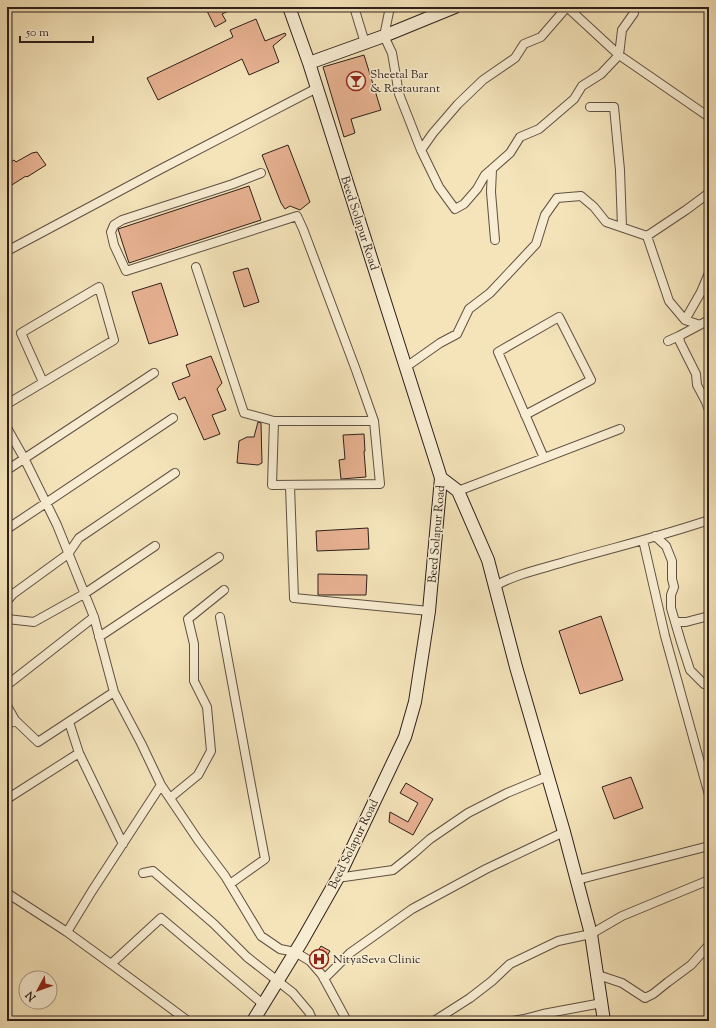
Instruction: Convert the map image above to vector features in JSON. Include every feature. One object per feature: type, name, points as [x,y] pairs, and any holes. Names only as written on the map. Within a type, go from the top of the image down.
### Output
[{"type":"main road","name":"Beed Solapur Road","points":[[254,1021],[338,878],[405,737],[415,702],[429,611],[441,478],[309,63],[289,7]]},
{"type":"main road","points":[[309,63],[384,36],[455,7]]},
{"type":"main road","points":[[441,478],[458,491],[488,560],[516,667],[577,880],[598,975],[604,1021]]},
{"type":"street","points":[[354,7],[365,43]]},
{"type":"street","points":[[390,7],[384,36],[392,53],[399,94],[421,150],[440,187],[455,209],[464,204],[477,189],[485,176],[510,153],[520,138],[539,129],[574,99],[582,86],[601,74],[619,55],[622,30],[634,13],[631,7]]},
{"type":"street","points":[[421,150],[433,133],[483,80],[514,58],[524,44],[541,37],[567,7],[619,55],[709,117]]},
{"type":"street","points":[[7,251],[166,166],[317,88]]},
{"type":"street","points":[[590,107],[614,107],[620,170],[622,227]]},
{"type":"street","points":[[492,169],[491,192],[495,240]]},
{"type":"street","points":[[261,173],[233,184],[122,220],[114,225],[111,232],[114,245],[126,271],[297,216],[374,421],[380,484],[272,485],[274,421]]},
{"type":"street","points":[[647,236],[709,193]]},
{"type":"street","points":[[406,367],[440,343],[457,334],[469,309],[490,293],[536,244],[545,215],[557,198],[581,196],[594,207],[606,222],[647,236]]},
{"type":"street","points":[[647,236],[669,301],[685,320],[700,325]]},
{"type":"street","points":[[196,267],[244,414],[274,421],[374,421]]},
{"type":"street","points":[[685,320],[702,292],[709,273]]},
{"type":"street","points":[[7,404],[114,340],[99,287],[21,333],[43,382]]},
{"type":"street","points":[[525,415],[591,380],[559,317],[498,352],[525,415],[544,458]]},
{"type":"street","points":[[668,341],[709,320]]},
{"type":"street","points":[[679,336],[680,342],[696,374],[697,385],[709,410]]},
{"type":"street","points":[[7,470],[154,373]]},
{"type":"street","points":[[7,529],[173,418]]},
{"type":"street","points":[[7,428],[24,458],[57,525],[94,617],[114,692],[142,743],[161,785],[198,840],[225,876],[262,936],[280,949],[295,952],[310,961],[324,978],[347,1021]]},
{"type":"street","points":[[458,491],[620,429]]},
{"type":"street","points":[[7,601],[13,594],[68,554],[79,538],[175,473]]},
{"type":"street","points":[[290,486],[294,598],[429,611]]},
{"type":"street","points":[[495,586],[506,580],[539,569],[709,520]]},
{"type":"street","points":[[655,536],[666,546],[672,561],[672,579],[674,587],[671,595],[671,608],[690,670],[704,684],[709,685]]},
{"type":"street","points":[[643,540],[666,636],[709,795]]},
{"type":"street","points":[[7,619],[34,622],[84,594],[155,546]]},
{"type":"street","points":[[99,637],[219,557]]},
{"type":"street","points":[[170,798],[198,774],[211,751],[207,707],[194,681],[194,644],[188,619],[224,590]]},
{"type":"street","points":[[675,622],[686,622],[709,616]]},
{"type":"street","points":[[7,685],[94,617]]},
{"type":"street","points":[[220,617],[265,859],[230,884]]},
{"type":"street","points":[[7,706],[15,720],[38,742],[114,692]]},
{"type":"street","points":[[7,725],[15,720]]},
{"type":"street","points":[[68,722],[80,753],[123,844]]},
{"type":"street","points":[[7,799],[80,753]]},
{"type":"street","points":[[338,878],[393,870],[430,839],[468,813],[508,793],[548,776]]},
{"type":"street","points":[[67,932],[161,785]]},
{"type":"street","points":[[324,978],[350,953],[412,909],[486,869],[564,832]]},
{"type":"street","points":[[577,880],[709,846]]},
{"type":"street","points":[[143,873],[153,871],[214,924],[246,958],[293,993],[309,1012],[313,1021]]},
{"type":"street","points":[[434,1021],[470,998],[492,981],[510,964],[558,941],[590,934],[622,916],[709,880]]},
{"type":"street","points":[[7,894],[67,932],[188,1021]]},
{"type":"street","points":[[112,964],[161,918],[264,1005]]},
{"type":"street","points":[[598,975],[622,983],[645,998],[653,994],[691,965],[709,945]]},
{"type":"street","points":[[514,1021],[602,1003]]},
{"type":"building","points":[[205,7],[237,7],[222,14],[226,21],[215,27]]},
{"type":"building","points":[[256,19],[265,41],[285,33],[286,35],[273,46],[279,62],[249,75],[242,59],[158,100],[147,78],[233,37],[230,30]]},
{"type":"building","points":[[364,55],[381,110],[351,119],[355,133],[344,137],[323,67]]},
{"type":"building","points":[[288,145],[310,202],[300,210],[290,206],[285,209],[281,203],[262,155]]},
{"type":"building","points":[[37,152],[46,165],[7,188],[7,164],[14,160],[16,162],[32,153]]},
{"type":"building","points":[[249,186],[261,220],[129,263],[118,229]]},
{"type":"building","points":[[248,268],[259,302],[244,307],[233,272]]},
{"type":"building","points":[[161,283],[178,335],[149,344],[132,292]]},
{"type":"building","points":[[211,356],[222,383],[217,389],[226,410],[212,415],[220,434],[204,440],[185,397],[179,400],[172,383],[190,376],[186,365]]},
{"type":"building","points":[[258,422],[261,423],[262,463],[258,465],[237,463],[239,441],[247,437],[254,437]]},
{"type":"building","points":[[364,434],[366,477],[341,479],[339,460],[345,459],[343,435]]},
{"type":"building","points":[[368,528],[369,549],[317,551],[316,531]]},
{"type":"building","points":[[318,574],[367,575],[366,595],[318,595]]},
{"type":"building","points":[[601,616],[623,680],[580,694],[559,631]]},
{"type":"building","points":[[631,777],[643,808],[614,819],[602,787]]},
{"type":"building","points":[[406,783],[433,799],[413,835],[389,822],[390,812],[408,822],[418,803],[400,793]]},
{"type":"building","points":[[321,946],[330,951],[321,966],[314,957]]},
{"type":"place","name":"Sheetal Bar & Restaurant","points":[[356,81]]},
{"type":"place","name":"NityaSeva Clinic","points":[[319,959]]}]
